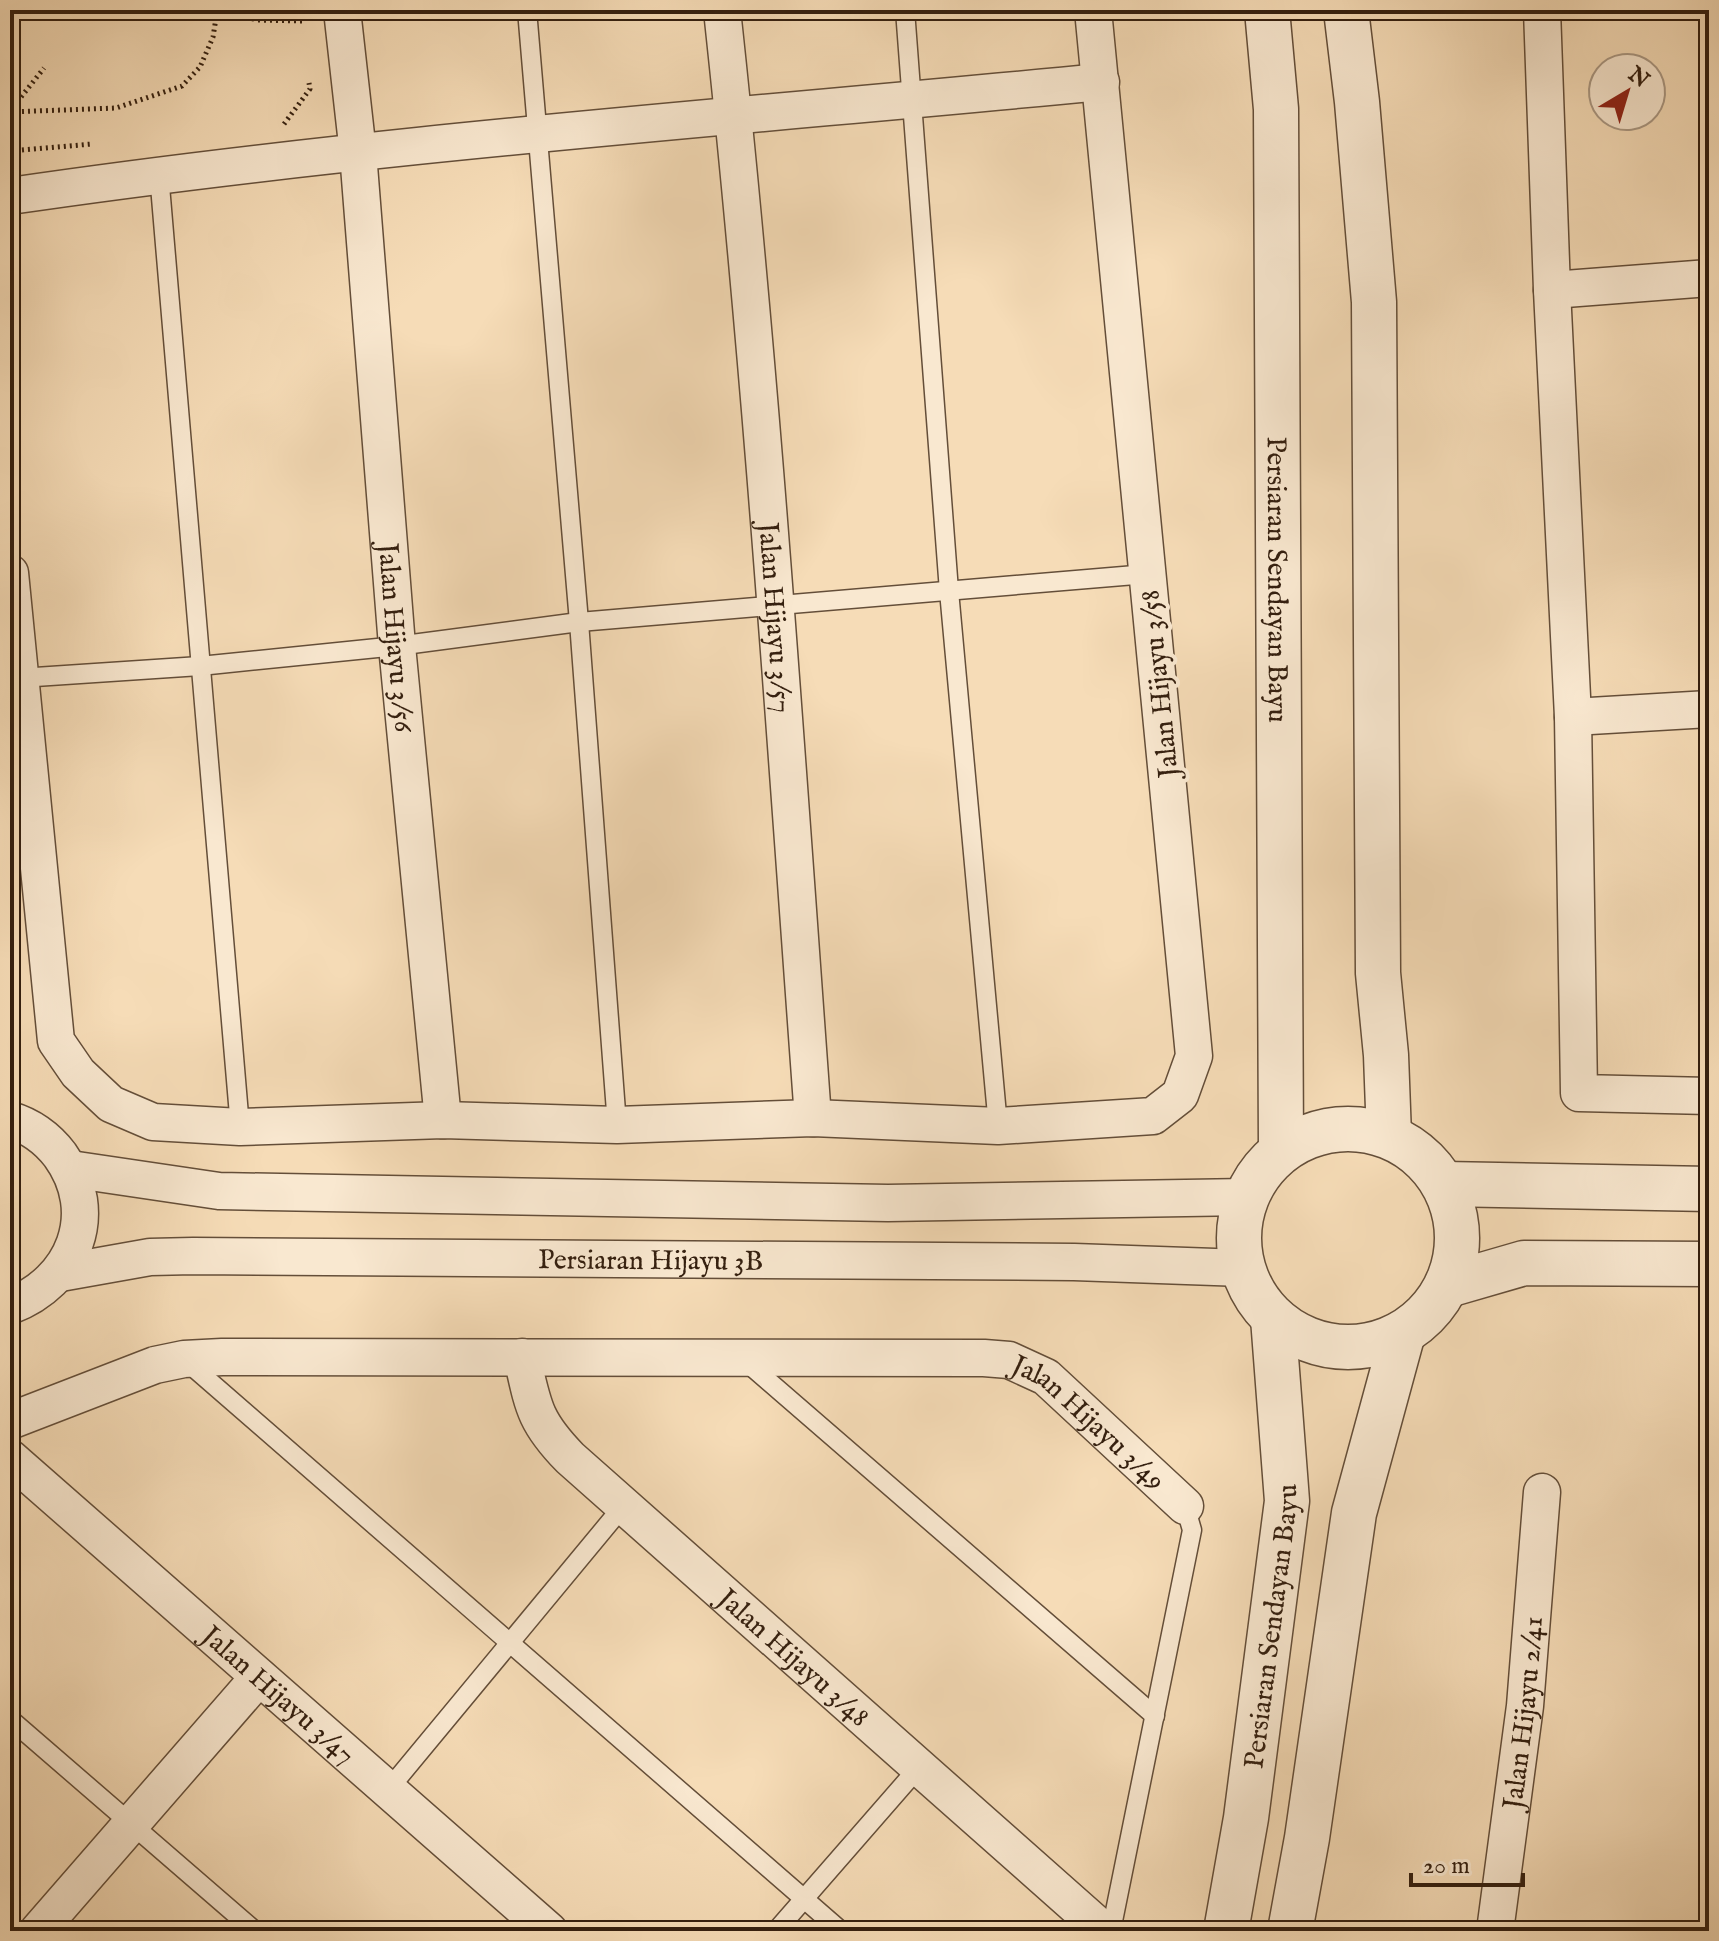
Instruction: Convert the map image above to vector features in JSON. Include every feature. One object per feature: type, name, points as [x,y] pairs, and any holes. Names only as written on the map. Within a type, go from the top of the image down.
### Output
[{"type":"street","name":"Jalan Hijayu 3/56","points":[[342,10],[358,153],[397,646],[443,1120]]},
{"type":"street","name":"Jalan Hijayu 3/57","points":[[722,10],[776,605],[813,1118]]},
{"type":"street","name":"Jalan Hijayu 3/58","points":[[10,573],[56,1041],[78,1073],[111,1104],[153,1122],[240,1127],[443,1120],[617,1125],[813,1118],[998,1126],[1153,1116],[1180,1095],[1194,1056],[1093,10]]},
{"type":"street","name":"Persiaran Sendayan Bayu","points":[[1267,10],[1276,109],[1281,1150]]},
{"type":"street","points":[[1346,10],[1374,302],[1378,973],[1386,1055],[1389,1136]]},
{"type":"street","points":[[1542,10],[1573,717],[1579,1093],[1709,1096]]},
{"type":"street","points":[[10,196],[159,174],[537,133],[1101,82]]},
{"type":"street","points":[[1552,290],[1709,278]]},
{"type":"street","points":[[1573,717],[1709,709]]},
{"type":"street","points":[[10,1306],[38,1293],[60,1273],[74,1249],[80,1223],[79,1195],[70,1169],[51,1143],[15,1114]]},
{"type":"street","points":[[1352,1128],[1389,1136],[1420,1156],[1444,1184],[1456,1219],[1457,1252],[1448,1285],[1429,1313],[1403,1333],[1370,1346],[1336,1347],[1302,1338],[1273,1318],[1249,1288],[1238,1251],[1240,1213],[1255,1178],[1281,1150],[1314,1133],[1352,1128]]},
{"type":"street","name":"Persiaran Hijayu 3B","points":[[70,1169],[219,1191],[888,1203],[1247,1197]]},
{"type":"street","points":[[1444,1184],[1709,1189]]},
{"type":"street","name":"Persiaran Hijayu 3B","points":[[60,1273],[150,1257],[193,1256],[1058,1262],[1243,1268]]},
{"type":"street","points":[[1448,1285],[1524,1263],[1709,1264]]},
{"type":"street","name":"Persiaran Sendayan Bayu","points":[[1226,1931],[1246,1818],[1287,1501],[1273,1318]]},
{"type":"street","points":[[1290,1931],[1310,1823],[1354,1513],[1403,1333]]},
{"type":"street","name":"Jalan Hijayu 3/48","points":[[522,1357],[533,1411],[551,1438],[1104,1931]]},
{"type":"street","name":"Jalan Hijayu 3/49","points":[[10,1421],[155,1365],[184,1359],[984,1358],[1009,1360],[1046,1377],[1185,1506]]},
{"type":"street","name":"Jalan Hijayu 3/47","points":[[10,1458],[549,1931]]},
{"type":"street","name":"Jalan Hijayu 2/41","points":[[1495,1931],[1525,1706],[1542,1492]]},
{"type":"street","points":[[38,1931],[259,1677]]},
{"type":"lane","points":[[527,10],[579,622],[617,1125]]},
{"type":"lane","points":[[905,10],[949,591],[998,1126]]},
{"type":"lane","points":[[159,174],[240,1127]]},
{"type":"lane","points":[[20,678],[200,666],[397,646],[579,622],[1147,574]]},
{"type":"lane","points":[[742,1358],[1155,1716]]},
{"type":"lane","points":[[184,1359],[841,1931]]},
{"type":"lane","points":[[388,1790],[624,1505]]},
{"type":"lane","points":[[1111,1931],[1192,1530],[1185,1506]]},
{"type":"lane","points":[[10,1719],[255,1931]]},
{"type":"lane","points":[[776,1931],[919,1767]]},
{"type":"path","points":[[302,10],[304,34]]},
{"type":"path","points":[[10,111],[116,108],[182,86],[200,67],[213,37],[217,11],[258,20],[303,21]]},
{"type":"path","points":[[10,111],[44,68]]},
{"type":"path","points":[[281,127],[310,89],[309,75]]},
{"type":"path","points":[[10,151],[100,143]]}]
